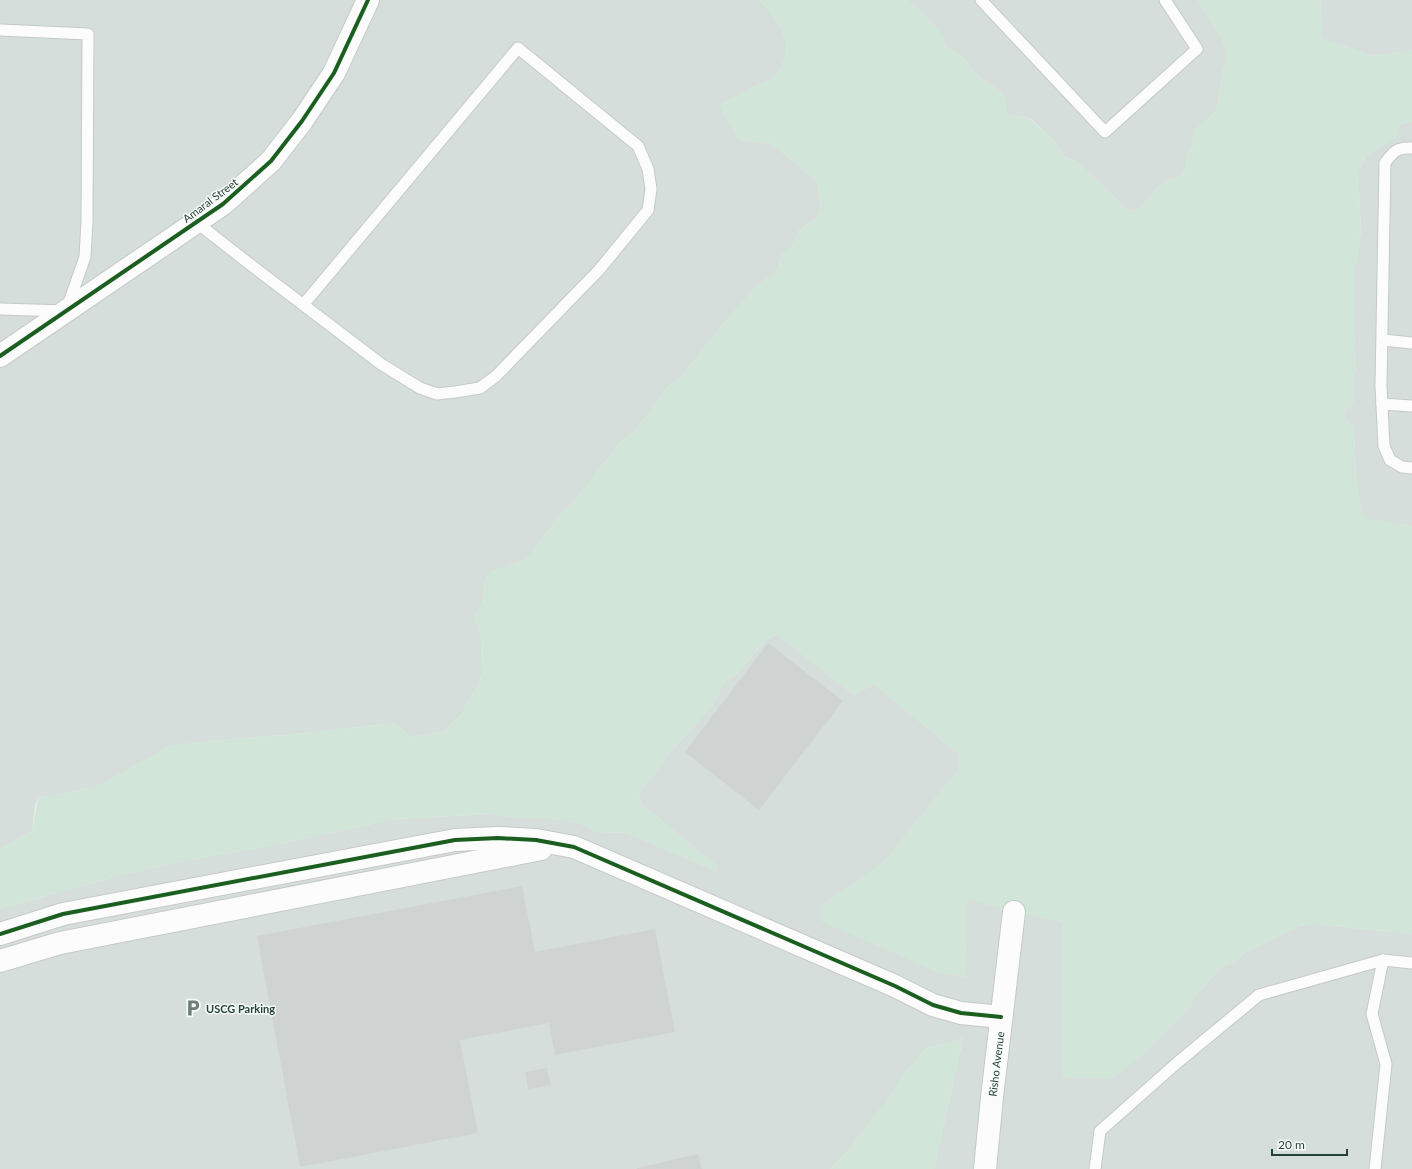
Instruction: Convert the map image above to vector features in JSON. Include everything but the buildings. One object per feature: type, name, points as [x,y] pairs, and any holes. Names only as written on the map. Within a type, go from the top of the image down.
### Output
[{"type":"street","name":"Amaral Street","points":[[0,356],[223,204],[271,161],[302,121],[334,73],[368,0]]},
{"type":"street","points":[[0,934],[63,914],[455,840],[536,840],[574,847],[895,986],[933,1005],[961,1013],[1001,1017]]},
{"type":"street","points":[[0,961],[60,943],[534,850],[558,844]]},
{"type":"street","name":"Risho Avenue","points":[[985,1169],[1014,912]]},
{"type":"lane","points":[[981,0],[1105,132],[1196,50],[1165,0]]},
{"type":"lane","points":[[0,30],[88,34],[87,221],[85,256],[66,311],[0,309]]},
{"type":"lane","points":[[196,222],[303,305],[381,364],[420,388],[437,394],[455,392],[480,388],[496,376],[599,270],[648,210],[650,189],[648,169],[638,146],[518,48],[303,305]]},
{"type":"lane","points":[[1412,148],[1394,151],[1385,163],[1382,340],[1382,404],[1384,446],[1390,460],[1402,467],[1412,468]]},
{"type":"lane","points":[[1382,340],[1412,343]]},
{"type":"lane","points":[[1382,404],[1412,406]]},
{"type":"lane","points":[[1095,1169],[1100,1131],[1178,1062],[1259,995],[1383,960],[1412,963]]},
{"type":"lane","points":[[1375,1169],[1386,1064],[1372,1014],[1383,960]]},
{"type":"shaded area","points":[[0,0],[760,0],[775,18],[786,39],[785,59],[777,75],[720,106],[739,140],[772,144],[817,181],[821,209],[816,219],[799,230],[793,245],[782,255],[776,273],[759,284],[721,326],[681,376],[669,386],[635,431],[623,439],[573,503],[556,520],[527,559],[490,572],[485,581],[482,604],[474,615],[481,638],[482,674],[479,683],[466,704],[463,713],[443,732],[411,737],[395,723],[169,746],[96,787],[38,798],[35,805],[32,831],[0,849]]},
{"type":"shaded area","points":[[908,0],[1198,0],[1223,41],[1228,57],[1222,73],[1217,111],[1195,130],[1192,147],[1188,154],[1183,175],[1165,181],[1153,192],[1141,209],[1129,211],[1077,162],[1063,156],[1055,142],[1030,118],[1008,114],[1002,93],[978,76],[960,54],[946,47],[942,35]]},
{"type":"shaded area","points":[[1322,0],[1412,0],[1412,50],[1373,56],[1322,38],[1320,3]]},
{"type":"shaded area","points":[[1412,121],[1412,526],[1364,519],[1356,482],[1354,427],[1347,420],[1344,413],[1354,401],[1353,378],[1356,368],[1354,268],[1361,229],[1358,172],[1367,155],[1396,137],[1399,125]]},
{"type":"shaded area","points":[[777,634],[854,695],[874,684],[959,754],[958,770],[884,862],[819,908],[939,973],[957,975],[965,978],[966,899],[1062,922],[1063,1077],[1189,1008],[1195,997],[1221,967],[1234,962],[1244,953],[1300,926],[1314,924],[1412,934],[1412,1169],[934,1169],[963,1038],[957,1041],[925,1049],[905,1073],[885,1105],[874,1115],[849,1150],[830,1169],[0,1169],[0,909],[129,873],[194,859],[265,847],[395,819],[493,814],[511,817],[546,818],[577,822],[597,832],[627,833],[709,868],[715,872],[718,867],[641,804],[639,794],[673,749],[712,706],[725,681],[736,675],[766,640]]},
{"type":"green space","points":[[760,0],[908,0],[928,18],[942,35],[946,47],[960,54],[978,76],[1002,93],[1008,114],[1029,118],[1055,142],[1063,156],[1077,162],[1129,211],[1141,209],[1153,192],[1165,181],[1183,175],[1188,154],[1192,147],[1195,130],[1217,111],[1222,73],[1228,57],[1223,41],[1198,0],[1322,0],[1320,3],[1323,38],[1373,56],[1412,50],[1412,121],[1399,125],[1396,137],[1367,155],[1358,172],[1361,229],[1354,268],[1356,368],[1353,378],[1354,401],[1344,413],[1347,420],[1354,427],[1356,482],[1364,518],[1412,526],[1412,934],[1314,924],[1300,926],[1244,953],[1235,962],[1221,967],[1195,997],[1189,1008],[1141,1057],[1111,1079],[1063,1078],[1062,922],[967,900],[965,978],[957,975],[939,973],[821,921],[819,908],[884,862],[958,770],[959,754],[874,684],[854,695],[777,634],[766,640],[736,675],[725,682],[712,706],[673,749],[639,794],[641,804],[718,867],[715,872],[709,868],[627,833],[597,832],[577,822],[546,818],[511,817],[493,814],[395,819],[265,847],[194,859],[129,873],[0,909],[0,849],[32,831],[38,798],[96,787],[169,746],[395,723],[411,737],[443,732],[463,713],[466,704],[479,683],[482,674],[481,638],[474,615],[482,604],[485,581],[490,572],[527,559],[556,520],[573,503],[623,439],[635,431],[669,386],[681,376],[721,326],[759,284],[776,273],[782,255],[793,245],[799,230],[816,219],[821,209],[817,181],[772,144],[739,140],[728,123],[720,106],[777,75],[785,59],[786,39],[775,18]]},
{"type":"green space","points":[[963,1037],[934,1169],[830,1169],[849,1150],[874,1115],[885,1105],[905,1073],[925,1049],[957,1041]]},
{"type":"cycle path","points":[[0,356],[223,204],[271,161],[302,121],[334,73],[368,0]]},
{"type":"cycle path","points":[[0,934],[63,914],[455,840],[498,838],[536,840],[574,847],[895,986],[933,1005],[961,1013],[1001,1017]]},
{"type":"place","name":"USCG Parking","points":[[193,1008]]}]
